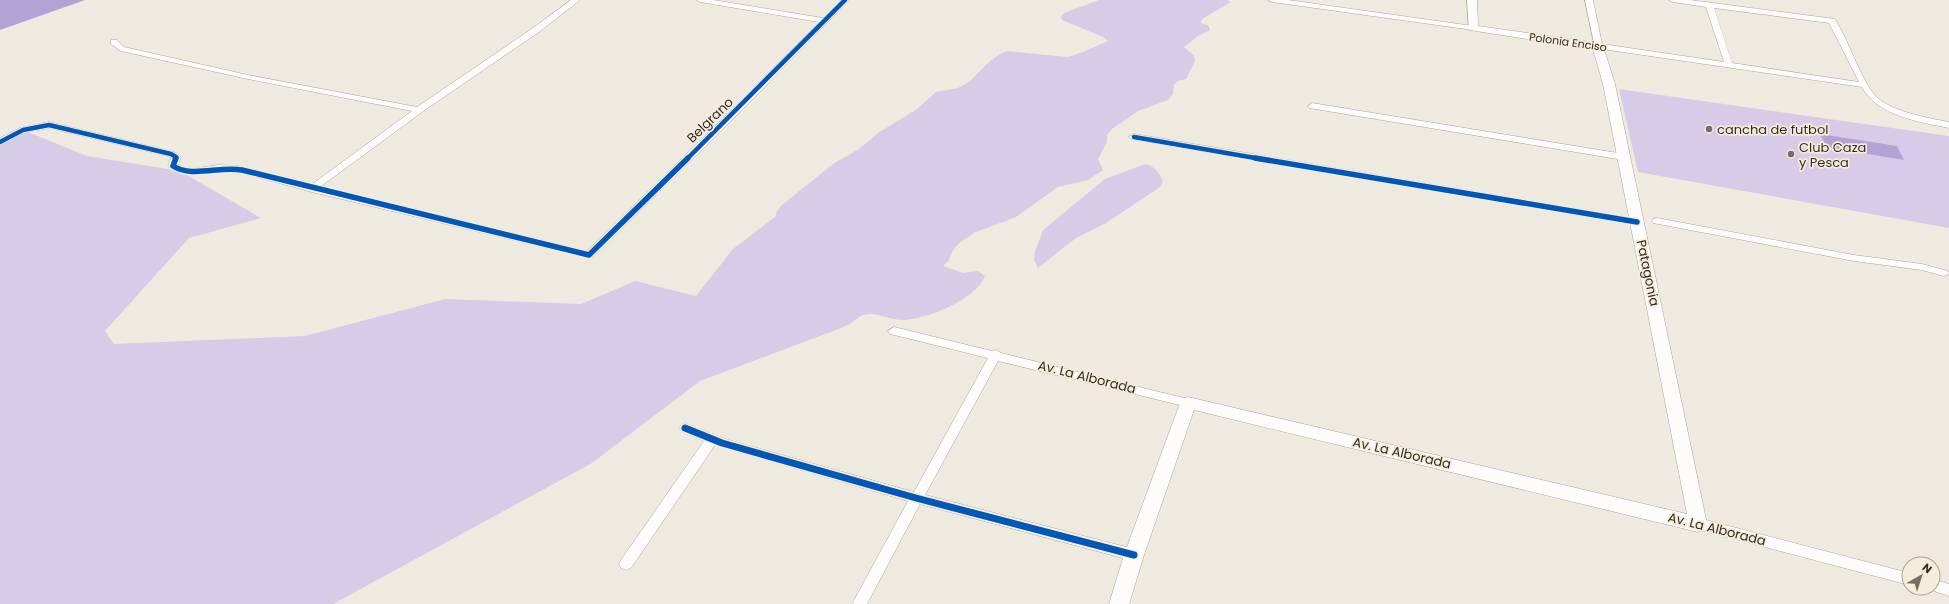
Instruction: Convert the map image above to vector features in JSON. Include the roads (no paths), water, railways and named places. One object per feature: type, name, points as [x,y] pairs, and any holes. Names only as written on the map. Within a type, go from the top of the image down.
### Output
[{"type":"main road","points":[[1472,0],[1472,28]]},
{"type":"main road","name":"Polonia Enciso","points":[[1472,28],[1598,46]]},
{"type":"main road","name":"Patagonia","points":[[1598,46],[1609,84],[1624,157],[1645,220],[1698,524]]},
{"type":"main road","points":[[1119,604],[1134,555],[1188,402]]},
{"type":"main road","name":"Av. La Alborada","points":[[1188,402],[1698,524]]},
{"type":"street","points":[[0,142],[23,130],[49,125],[171,154],[176,158],[173,166],[180,171],[192,172],[224,167],[237,169],[312,189],[419,110],[536,30],[576,0]]},
{"type":"street","points":[[700,0],[825,21]]},
{"type":"street","name":"Belgrano","points":[[312,189],[589,255],[845,0]]},
{"type":"street","name":"Polonia Enciso","points":[[1272,0],[1472,28]]},
{"type":"street","name":"Patagonia","points":[[1589,0],[1598,46]]},
{"type":"street","points":[[1673,0],[1832,20],[1870,95],[1883,104],[1920,119],[1949,125]]},
{"type":"street","points":[[1709,5],[1729,66]]},
{"type":"street","points":[[114,42],[121,49],[248,77],[419,110]]},
{"type":"street","name":"Polonia Enciso","points":[[1598,46],[1864,85]]},
{"type":"street","points":[[1312,106],[1624,157]]},
{"type":"street","points":[[1134,137],[1732,234],[1854,258],[1922,267],[1944,274]]},
{"type":"street","name":"Av. La Alborada","points":[[894,330],[1188,402]]},
{"type":"street","points":[[859,604],[996,354]]},
{"type":"street","points":[[685,428],[712,439],[916,498],[1134,555]]},
{"type":"street","points":[[626,564],[712,439]]},
{"type":"street","name":"Av. La Alborada","points":[[1698,524],[1901,577]]},
{"type":"place","name":"cancha de futbol","points":[[1709,129]]},
{"type":"place","name":"Club Caza y Pesca","points":[[1791,154]]}]
